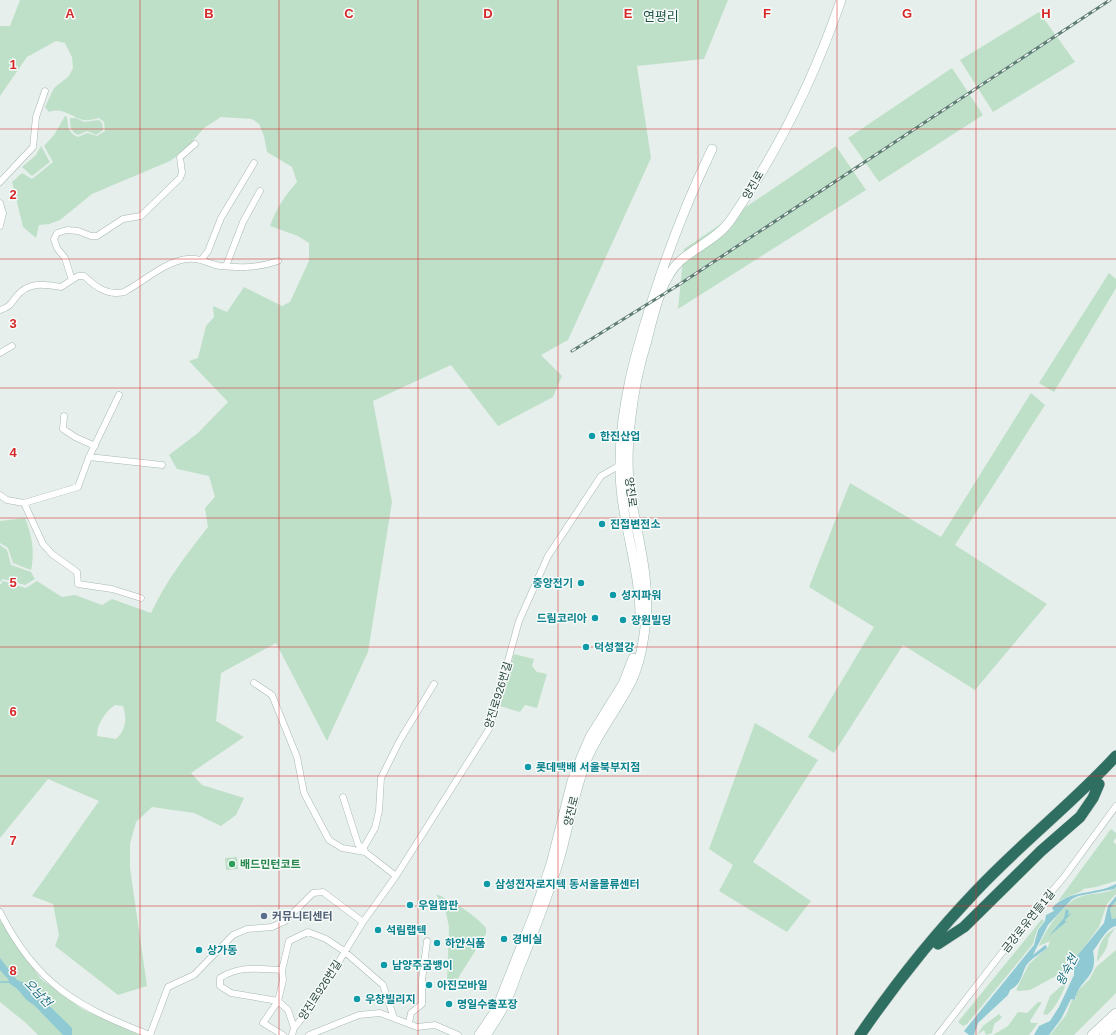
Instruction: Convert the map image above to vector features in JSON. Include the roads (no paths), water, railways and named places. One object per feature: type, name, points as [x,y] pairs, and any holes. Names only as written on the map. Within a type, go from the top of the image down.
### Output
[{"type":"highway","points":[[860,1035],[899,980],[940,930],[993,873],[1099,775],[1116,756]]},
{"type":"highway","points":[[869,1035],[913,974],[938,944],[992,885],[1099,784],[1116,766]]},
{"type":"main road","name":"양진로","points":[[662,270],[711,233],[724,220],[738,199],[788,112],[826,25],[835,0]]},
{"type":"main road","name":"양진로","points":[[486,1035],[505,1005],[542,909],[560,857],[578,787],[588,757],[632,680],[639,658],[646,623],[647,597],[639,536],[630,493],[629,462],[632,418],[644,348],[667,276],[680,262],[716,235],[730,222],[793,114],[832,27],[841,0]]},
{"type":"main road","name":"양진로","points":[[479,1035],[496,1010],[534,914],[551,864],[575,774],[590,737],[622,684],[631,664],[637,642],[640,619],[640,592],[621,482],[620,464],[622,419],[634,360],[662,270],[689,196],[712,148]]},
{"type":"main road","points":[[1092,1035],[1116,1013]]},
{"type":"main road","points":[[1104,1035],[1116,1024]]},
{"type":"main road","points":[[1108,1035],[1116,1028]]},
{"type":"street","points":[[0,182],[33,147],[36,117],[45,90]]},
{"type":"street","points":[[72,280],[64,258],[57,248],[54,239],[57,233],[67,230],[97,236],[123,219],[141,216],[180,178],[182,173],[180,157],[195,144]]},
{"type":"street","points":[[202,259],[208,251],[221,218],[254,163]]},
{"type":"street","points":[[226,266],[244,222],[260,191]]},
{"type":"street","points":[[0,203],[3,213],[0,226]]},
{"type":"street","points":[[0,310],[7,308],[24,288],[42,283],[61,286],[78,276],[84,276],[95,286],[116,294],[124,292],[172,263],[187,259],[202,259],[219,266],[252,268],[278,262]]},
{"type":"street","points":[[0,353],[12,346]]},
{"type":"street","points":[[0,496],[7,500],[24,503],[78,487],[90,457],[119,395]]},
{"type":"street","points":[[64,416],[63,429],[75,437],[95,446]]},
{"type":"street","points":[[90,457],[162,465]]},
{"type":"street","name":"양진로926번길","points":[[292,1035],[294,1028],[311,1007],[344,951],[396,876],[489,729],[519,621],[548,556],[601,476],[620,464],[629,462]]},
{"type":"street","points":[[24,503],[43,544],[52,554],[77,572],[78,584],[112,589],[142,598]]},
{"type":"street","points":[[254,683],[272,695],[297,757],[304,793],[330,840],[342,848],[365,852]]},
{"type":"street","points":[[365,852],[364,847],[375,828],[379,811],[381,778],[400,740],[434,684]]},
{"type":"street","points":[[343,798],[358,844],[365,852],[396,876]]},
{"type":"street","name":"금강로유연들1길","points":[[938,1035],[1024,924],[1064,877],[1116,806]]},
{"type":"street","points":[[0,912],[16,942],[47,980],[80,1004],[95,1012],[150,1035],[168,987],[194,975],[233,935],[247,929],[272,927],[285,921],[313,893],[324,892],[363,922]]},
{"type":"street","name":"양진로926번길","points":[[294,1028],[288,1010],[278,1001],[283,980],[282,970],[289,942],[308,932],[326,939],[344,951],[383,985],[394,1018]]},
{"type":"street","points":[[409,1023],[411,1013],[422,1004],[422,980],[427,941]]},
{"type":"street","points":[[282,970],[245,968],[229,972],[220,978],[220,986],[231,993],[278,1001],[263,1023],[283,1035]]},
{"type":"street","points":[[309,1035],[358,1015],[380,1013],[417,1027],[435,1025],[458,1035]]},
{"type":"water","points":[[1116,884],[1114,889],[1078,896],[1072,899],[1048,925],[1033,955],[1046,945],[1047,948],[1026,965],[1018,984],[1010,990],[1008,995],[978,1023],[974,1035],[969,1035],[964,1031],[1034,945],[1038,930],[1045,921],[1046,915],[1054,911],[1052,908],[1059,902],[1074,895],[1100,890]]},
{"type":"water","points":[[1116,896],[1116,901],[1110,909],[1112,919],[1116,918],[1116,926],[1112,927],[1106,933],[1093,951],[1094,960],[1091,973],[1080,987],[1075,1000],[1071,999],[1061,1019],[1049,1035],[1034,1035],[1039,1026],[1050,1021],[1059,1007],[1074,975],[1074,963],[1077,956],[1104,923],[1108,906]]},
{"type":"water","points":[[1066,909],[1069,911],[1068,915],[1072,913],[1065,920],[1066,922],[1049,936],[1064,918]]},
{"type":"water","name":"오남천","points":[[0,958],[17,980],[27,984],[72,1028],[72,1035],[63,1035],[34,1005],[10,984],[8,979],[0,970]]},
{"type":"waterway","points":[[0,982],[10,982]]},
{"type":"railway","points":[[572,351],[680,284],[1110,0]]},
{"type":"place","name":"한진산업","points":[[592,436]]},
{"type":"place","name":"진접변전소","points":[[602,524]]},
{"type":"place","name":"중앙전기","points":[[581,583]]},
{"type":"place","name":"성지파워","points":[[613,595]]},
{"type":"place","name":"드림코리아","points":[[595,618]]},
{"type":"place","name":"장원빌딩","points":[[623,620]]},
{"type":"place","name":"덕성철강","points":[[586,647]]},
{"type":"place","name":"롯데택배 서울북부지점","points":[[528,767]]},
{"type":"place","name":"배드민턴코트","points":[[232,864]]},
{"type":"place","name":"삼성전자로지텍 동서울물류센터","points":[[487,884]]},
{"type":"place","name":"우일합판","points":[[410,905]]},
{"type":"place","name":"커뮤니티센터","points":[[264,916]]},
{"type":"place","name":"석림랩텍","points":[[378,930]]},
{"type":"place","name":"경비실","points":[[504,939]]},
{"type":"place","name":"하얀식품","points":[[437,943]]},
{"type":"place","name":"상가동","points":[[199,950]]},
{"type":"place","name":"남양주굼뱅이","points":[[384,965]]},
{"type":"place","name":"아진모바일","points":[[429,985]]},
{"type":"place","name":"우창빌리지","points":[[357,999]]},
{"type":"place","name":"명일수출포장","points":[[449,1004]]},
{"type":"district","name":"연평리","points":[[661,16]]},
{"type":"water label","name":"왕숙천","points":[[1067,970]]}]
